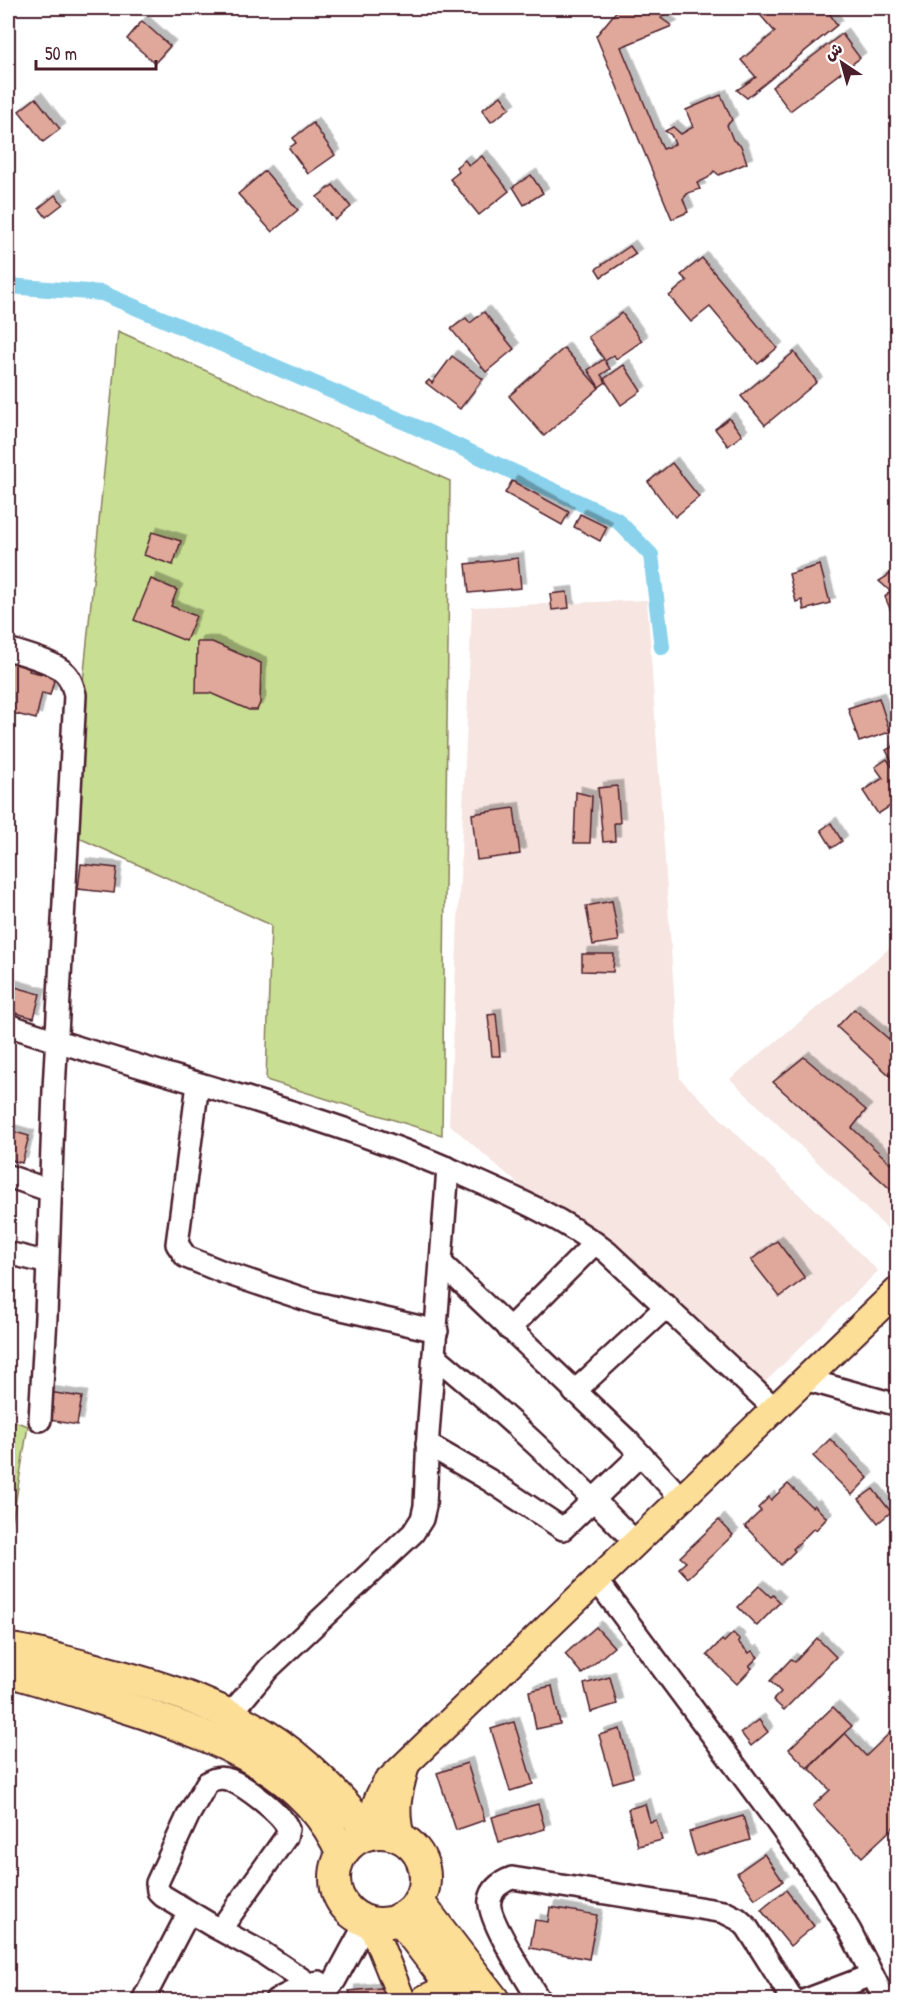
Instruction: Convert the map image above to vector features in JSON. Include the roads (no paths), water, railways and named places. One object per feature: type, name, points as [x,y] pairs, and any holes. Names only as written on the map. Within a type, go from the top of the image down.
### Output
[{"type":"highway","points":[[8,1649],[115,1674],[189,1697],[264,1734],[298,1760],[348,1807],[384,1835],[415,1850],[423,1866],[424,1884],[388,1917]]},
{"type":"highway","points":[[8,1671],[81,1692],[193,1730],[252,1757],[287,1782],[316,1810],[335,1837],[342,1854]]},
{"type":"highway","points":[[384,1835],[360,1837],[342,1854],[335,1873],[338,1894],[349,1910],[388,1917],[494,2001]]},
{"type":"highway","points":[[388,1917],[458,1995]]},
{"type":"highway","points":[[426,2001],[437,1995],[458,1995]]},
{"type":"main road","points":[[384,1835],[396,1808],[397,1796],[407,1762],[897,1290]]},
{"type":"main road","points":[[388,1917],[388,1965],[402,2001]]},
{"type":"street","points":[[8,649],[55,666],[65,672],[72,682],[75,695],[65,852],[40,1420]]},
{"type":"street","points":[[8,1025],[356,1132],[448,1168],[526,1204],[596,1243],[667,1306],[774,1408]]},
{"type":"street","points":[[198,1084],[177,1244],[186,1257],[316,1303],[437,1331]]},
{"type":"street","points":[[229,1716],[270,1668],[413,1533],[422,1519],[425,1506],[427,1444],[448,1168]]},
{"type":"street","points":[[8,1176],[51,1191]]},
{"type":"street","points":[[508,1329],[596,1243]]},
{"type":"street","points":[[8,1253],[48,1263]]},
{"type":"street","points":[[441,1263],[640,1455],[681,1498]]},
{"type":"street","points":[[574,1392],[667,1306]]},
{"type":"street","points":[[434,1355],[527,1436],[634,1542]]},
{"type":"street","points":[[804,1378],[897,1405]]},
{"type":"street","points":[[427,1444],[489,1480],[563,1529],[640,1455]]},
{"type":"street","points":[[596,1579],[817,1879],[850,1930],[885,2001]]},
{"type":"street","points":[[220,1930],[286,1837],[288,1829],[282,1818],[255,1796],[230,1780],[221,1778],[212,1779],[207,1783],[188,1816],[157,1883],[158,1891],[163,1896],[220,1930],[263,1953],[324,1991]]},
{"type":"street","points":[[539,2001],[492,1918],[489,1902],[494,1891],[501,1882],[512,1878],[724,1912],[738,1918],[747,1927],[793,2001]]},
{"type":"street","points":[[143,2001],[189,1911]]},
{"type":"street","points":[[276,2001],[324,1991],[388,1917]]},
{"type":"street","points":[[806,2001],[872,1975]]},
{"type":"waterway","points":[[8,286],[102,293],[414,426],[617,520],[651,555],[662,647]]}]
